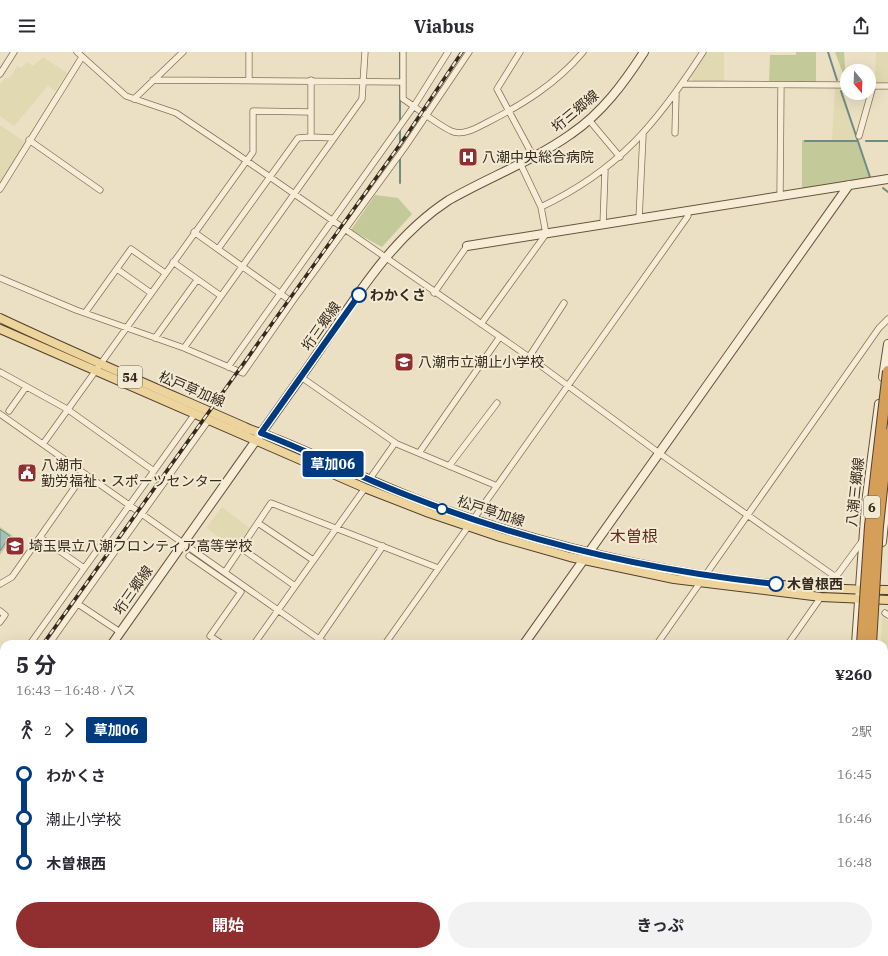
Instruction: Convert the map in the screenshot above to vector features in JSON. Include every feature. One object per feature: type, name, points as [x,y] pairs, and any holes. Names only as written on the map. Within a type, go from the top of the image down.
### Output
[{"type":"highway","name":"6","points":[[862,640],[870,526],[888,371]]},
{"type":"highway","name":"6","points":[[871,640],[878,526],[888,434]]},
{"type":"main road","name":"松戸草加線","points":[[0,318],[208,421],[367,484],[468,527],[542,550],[706,575],[798,586],[888,590]]},
{"type":"main road","name":"松戸草加線","points":[[0,329],[97,366],[261,433],[367,484],[586,556],[645,574],[700,583],[821,597],[858,600],[888,600]]},
{"type":"street","points":[[0,74],[14,52]]},
{"type":"street","points":[[77,52],[126,96],[176,113],[568,385],[659,453],[834,576],[838,574],[863,539]]},
{"type":"street","points":[[134,99],[183,52]]},
{"type":"street","points":[[249,52],[249,80]]},
{"type":"street","points":[[184,348],[362,99],[365,52]]},
{"type":"street","points":[[403,52],[403,98],[453,132],[466,132],[509,111],[538,94],[554,81],[583,52]]},
{"type":"street","points":[[228,367],[395,134],[448,52]]},
{"type":"street","points":[[0,278],[85,313],[184,348],[243,373],[292,302],[345,231],[395,160],[468,52]]},
{"type":"street","points":[[520,52],[497,88],[533,156]]},
{"type":"street","name":"垳三郷線","points":[[115,640],[386,258],[403,238],[435,209],[465,190],[520,163],[571,134],[605,105],[622,84],[644,52]]},
{"type":"street","points":[[541,207],[564,196],[605,170],[643,135],[676,94],[703,52]]},
{"type":"street","points":[[0,189],[29,140],[82,57]]},
{"type":"street","points":[[153,80],[311,80],[403,82]]},
{"type":"street","points":[[311,80],[311,138]]},
{"type":"street","points":[[683,84],[840,85]]},
{"type":"street","points":[[780,196],[781,85]]},
{"type":"street","points":[[876,86],[888,86]]},
{"type":"street","points":[[675,133],[676,94]]},
{"type":"street","points":[[860,136],[868,100]]},
{"type":"street","points":[[43,444],[97,366],[253,152],[253,111],[311,112]]},
{"type":"street","points":[[589,120],[620,157]]},
{"type":"street","points":[[639,219],[643,135]]},
{"type":"street","points":[[218,249],[298,138],[334,138]]},
{"type":"street","points":[[29,140],[100,190]]},
{"type":"street","points":[[481,324],[546,234],[541,207],[520,163]]},
{"type":"street","points":[[603,225],[605,170]]},
{"type":"street","points":[[434,293],[467,246],[888,180]]},
{"type":"street","points":[[527,640],[849,185]]},
{"type":"street","points":[[388,640],[688,216],[687,211]]},
{"type":"street","points":[[194,232],[292,302]]},
{"type":"street","points":[[85,313],[131,249],[165,273]]},
{"type":"street","points":[[173,262],[221,296]]},
{"type":"street","points":[[117,269],[151,293]]},
{"type":"street","points":[[155,338],[197,280]]},
{"type":"street","points":[[528,358],[564,303]]},
{"type":"street","points":[[660,640],[879,328],[888,319]]},
{"type":"street","points":[[419,453],[499,338]]},
{"type":"street","name":"八潮三郷線","points":[[856,640],[866,503],[888,344]]},
{"type":"street","points":[[0,372],[67,409],[154,471]]},
{"type":"street","points":[[301,377],[395,444],[497,486]]},
{"type":"street","points":[[10,411],[26,387]]},
{"type":"street","points":[[449,466],[498,403]]},
{"type":"street","points":[[0,414],[319,639],[383,546]]},
{"type":"street","points":[[33,640],[194,415]]},
{"type":"street","points":[[52,640],[208,421]]},
{"type":"street","points":[[257,640],[395,444]]},
{"type":"street","points":[[0,584],[12,577],[84,474]]},
{"type":"street","points":[[866,640],[868,610],[877,590],[888,485]]},
{"type":"street","points":[[866,503],[887,501]]},
{"type":"street","points":[[858,600],[867,593],[871,582],[875,533],[887,501]]},
{"type":"street","points":[[225,572],[271,503],[438,568]]},
{"type":"street","points":[[258,523],[313,560]]},
{"type":"street","points":[[40,538],[84,568]]},
{"type":"street","points":[[241,548],[294,586]]},
{"type":"street","points":[[189,556],[241,592]]},
{"type":"street","points":[[216,640],[210,636],[245,586]]},
{"type":"street","points":[[791,640],[821,597]]},
{"type":"street","points":[[873,600],[875,640]]},
{"type":"street","points":[[78,604],[120,632]]},
{"type":"street","points":[[0,611],[5,615],[0,622]]},
{"type":"shaded area","points":[[707,52],[724,52],[724,81],[693,81],[691,77]]},
{"type":"shaded area","points":[[876,52],[888,52],[888,83],[876,83]]},
{"type":"shaded area","points":[[43,57],[67,73],[55,91],[48,86],[14,126],[0,116],[0,85],[5,78],[10,78],[17,66],[21,68],[27,62],[33,66]]},
{"type":"shaded area","points":[[835,88],[839,88],[840,100],[843,100],[857,140],[832,140]]},
{"type":"shaded area","points":[[0,125],[25,142],[0,183]]},
{"type":"shaded area","points":[[222,507],[251,529],[236,549],[206,528]]},
{"type":"shaded area","points":[[882,617],[888,621],[888,640],[881,640]]},
{"type":"green space","points":[[796,52],[816,52],[816,82],[769,82],[770,55],[796,55]]},
{"type":"green space","points":[[835,52],[844,52],[845,64],[840,64],[840,66]]},
{"type":"green space","points":[[802,140],[857,140],[870,179],[802,190]]},
{"type":"green space","points":[[375,195],[398,198],[412,214],[382,247],[351,230]]},
{"type":"green space","points":[[0,527],[13,536],[0,555]]},
{"type":"water","points":[[0,529],[10,536],[0,551]]},
{"type":"waterway","points":[[400,52],[400,123]]},
{"type":"waterway","points":[[828,52],[837,80]]},
{"type":"waterway","points":[[844,100],[870,177]]},
{"type":"waterway","points":[[400,128],[400,151]]},
{"type":"waterway","points":[[805,141],[857,141]]},
{"type":"waterway","points":[[866,141],[888,141]]},
{"type":"waterway","points":[[400,156],[400,183]]},
{"type":"waterway","points":[[883,188],[888,192]]},
{"type":"railway","points":[[46,640],[406,136],[462,52]]},
{"type":"bus line","name":"草加06","points":[[359,295],[261,433],[369,480],[444,510],[550,543],[589,553],[670,569],[776,584]]},
{"type":"place","name":"八潮中央総合病院","points":[[468,157]]},
{"type":"place","name":"わかくさ","points":[[359,295]]},
{"type":"place","name":"八潮市立潮止小学校","points":[[404,362]]},
{"type":"place","name":"八潮市 勤労福祉・スポーツセンター","points":[[27,473]]},
{"type":"place","name":"埼玉県立八潮フロンティア高等学校","points":[[15,546]]},
{"type":"place","name":"木曽根西","points":[[776,584]]},
{"type":"district","name":"木曽根","points":[[634,536]]}]
